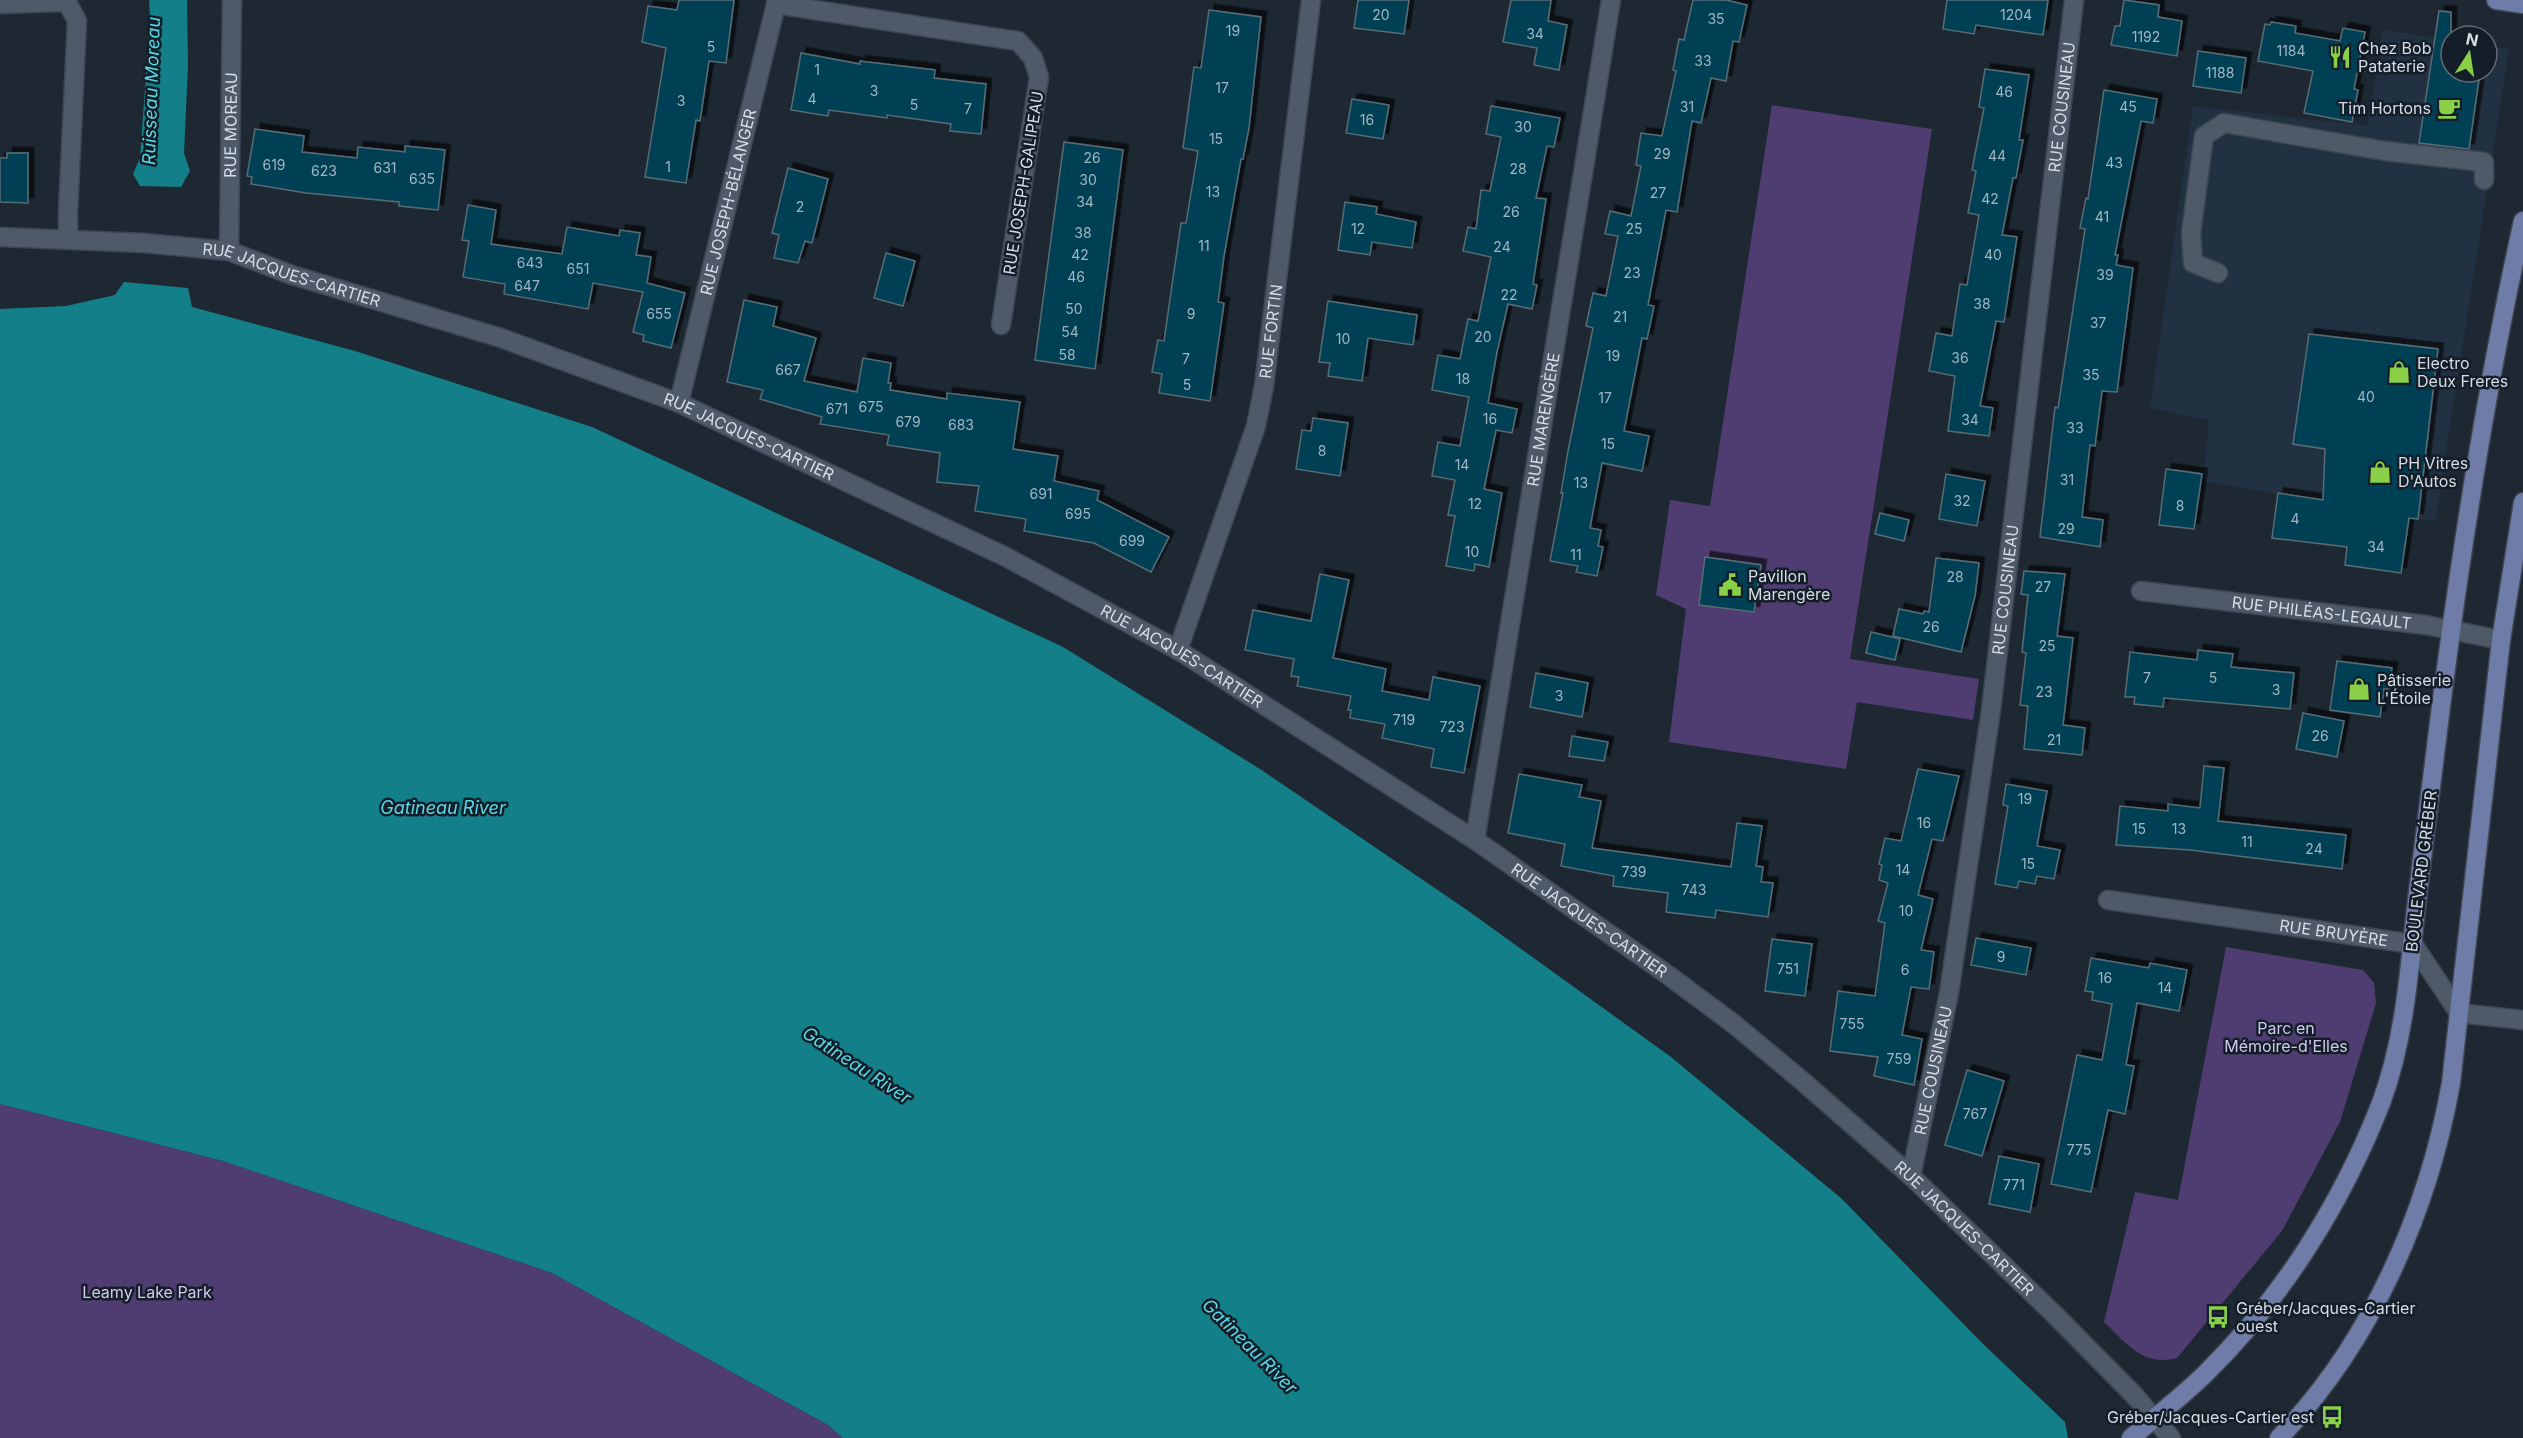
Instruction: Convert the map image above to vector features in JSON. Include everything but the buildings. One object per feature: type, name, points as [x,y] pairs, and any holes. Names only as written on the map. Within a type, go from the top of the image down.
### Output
[{"type":"main road","points":[[2496,0],[2523,4]]},
{"type":"main road","name":"BOULEVARD GRÉBER","points":[[2131,1438],[2205,1374],[2247,1329],[2301,1260],[2349,1175],[2382,1100],[2401,1030],[2450,630],[2486,397],[2523,221]]},
{"type":"main road","points":[[2279,1438],[2310,1405],[2377,1299],[2405,1243],[2443,1128],[2451,1083],[2500,640],[2523,502]]},
{"type":"street","name":"RUE MOREAU","points":[[229,251],[232,0]]},
{"type":"street","name":"RUE FORTIN","points":[[1178,650],[1256,426],[1264,386],[1311,0]]},
{"type":"street","name":"RUE MARENGÈRE","points":[[1475,840],[1611,0]]},
{"type":"street","name":"RUE COUSINEAU","points":[[1911,1176],[1949,993],[1991,710],[2074,0]]},
{"type":"street","points":[[0,4],[60,2],[68,4],[77,21],[68,238]]},
{"type":"street","name":"RUE JOSEPH-GALIPEAU","points":[[776,2],[1018,40],[1033,58],[1039,77],[1001,325]]},
{"type":"street","name":"RUE JOSEPH-BÉLANGER","points":[[679,403],[776,2]]},
{"type":"street","points":[[2218,273],[2193,263],[2191,232],[2204,136],[2224,123],[2385,152],[2484,162],[2484,180]]},
{"type":"street","name":"RUE JACQUES-CARTIER","points":[[0,237],[68,238],[229,251],[292,275],[501,338],[679,403],[1006,557],[1178,650],[1475,840],[1668,975],[1735,1026],[1800,1079],[1911,1176],[2055,1315],[2155,1418],[2171,1438]]},
{"type":"street","name":"RUE PHILÉAS-LEGAULT","points":[[2141,591],[2450,630],[2500,640]]},
{"type":"street","name":"RUE BRUYÈRE","points":[[2108,900],[2412,944]]},
{"type":"street","points":[[2412,944],[2459,1013],[2523,1020]]},
{"type":"shaded area","points":[[2383,30],[2439,38],[2439,84],[2499,84],[2499,48],[2509,49],[2435,522],[2203,481],[2209,420],[2150,408],[2193,106],[2368,126]]},
{"type":"green space","points":[[1772,105],[1932,129],[1850,659],[1979,679],[1973,720],[1857,702],[1846,769],[1669,742],[1686,609],[1656,595],[1670,500],[1710,506]]},
{"type":"green space","name":"Parc en Mémoire-d'Elles","points":[[2226,947],[2363,970],[2374,983],[2376,1003],[2340,1122],[2282,1231],[2177,1358],[2154,1359],[2136,1351],[2104,1322],[2135,1192],[2178,1200]]},
{"type":"green space","name":"Leamy Lake Park","points":[[0,1104],[223,1161],[552,1273],[828,1425],[843,1438],[0,1438]]},
{"type":"water","name":"Ruisseau Moreau","points":[[149,0],[187,0],[188,65],[184,153],[190,171],[181,187],[140,186],[133,174],[140,158],[150,18]]},
{"type":"water","name":"Gatineau River","points":[[124,282],[188,288],[192,307],[355,351],[592,427],[1063,647],[1260,769],[1467,910],[1671,1057],[1842,1199],[1980,1341],[2065,1422],[2068,1438],[843,1438],[828,1425],[552,1273],[223,1161],[0,1104],[0,309],[66,306],[115,295]]},
{"type":"place","name":"Chez Bob Pataterie","points":[[2340,57]]},
{"type":"place","name":"Tim Hortons","points":[[2449,108]]},
{"type":"place","name":"Electro Deux Freres","points":[[2399,372]]},
{"type":"place","name":"PH Vitres D'Autos","points":[[2380,472]]},
{"type":"place","name":"Pavillon Marengère","points":[[1730,585]]},
{"type":"place","name":"Pâtisserie L'Étoile","points":[[2359,689]]},
{"type":"place","name":"Gréber/Jacques-Cartier ouest","points":[[2218,1317]]},
{"type":"place","name":"Gréber/Jacques-Cartier est","points":[[2332,1417]]}]
